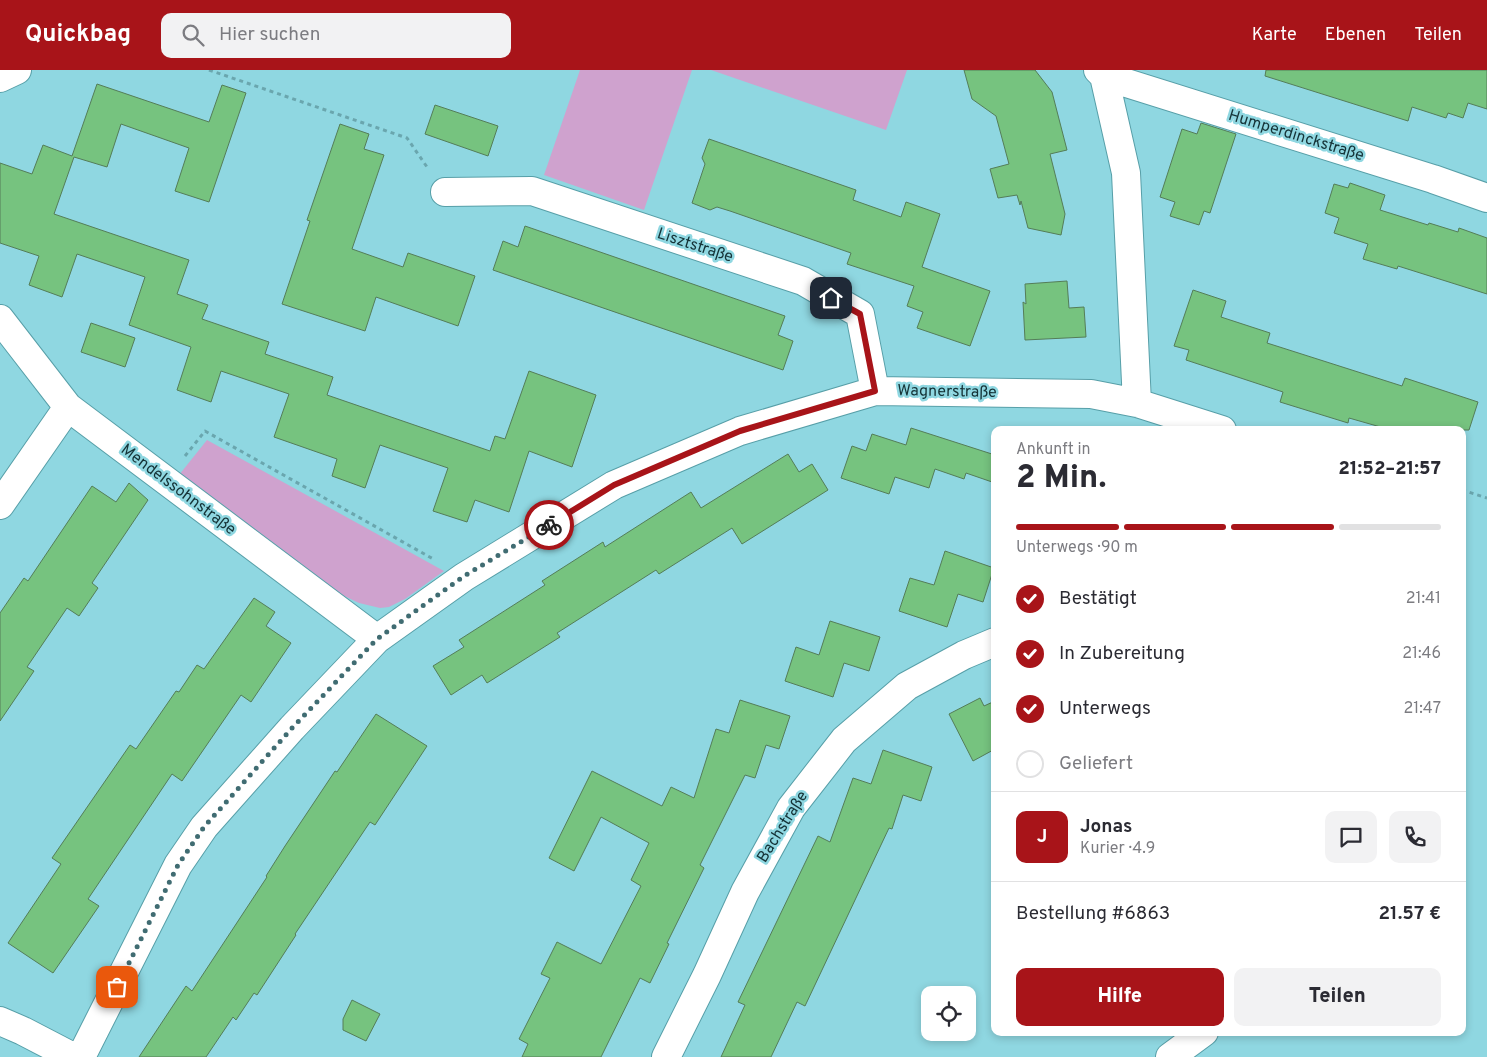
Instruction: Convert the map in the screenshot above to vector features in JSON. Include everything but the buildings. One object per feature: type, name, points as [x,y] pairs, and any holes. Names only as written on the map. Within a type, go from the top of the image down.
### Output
[{"type":"street","points":[[0,78],[18,70]]},
{"type":"street","name":"Humperdinckstraße","points":[[1101,73],[1487,198]]},
{"type":"street","name":"Humperdinckstraße","points":[[1101,73],[1126,173],[1137,403]]},
{"type":"street","name":"Lisztstraße","points":[[446,192],[532,191],[803,281],[860,314],[875,391]]},
{"type":"street","name":"Mendelssohnstraße","points":[[0,319],[68,407],[377,639]]},
{"type":"street","name":"Wagnerstraße","points":[[81,1057],[178,865],[204,827],[292,728],[377,639],[464,576],[614,485],[740,431],[875,391],[1091,394],[1137,403],[1209,426]]},
{"type":"street","points":[[0,504],[68,407]]},
{"type":"street","name":"Bachstraße","points":[[666,1057],[707,976],[744,892],[791,808],[844,740],[907,686],[964,655],[991,644]]},
{"type":"street","points":[[0,1021],[24,1031],[73,1057]]},
{"type":"street","points":[[1170,1057],[1199,1036]]},
{"type":"path","points":[[209,70],[407,138],[446,192]]},
{"type":"path","points":[[166,480],[205,431],[464,576]]},
{"type":"path","points":[[1466,491],[1487,498]]},
{"type":"shaded area","points":[[580,70],[692,70],[644,210],[544,175]]},
{"type":"shaded area","points":[[711,70],[907,70],[886,130]]},
{"type":"shaded area","points":[[207,440],[444,571],[405,599],[389,607],[380,608],[359,603],[340,594],[179,475]]},
{"type":"way so far","points":[[117,987],[178,865],[204,827],[292,728],[377,639],[464,576],[549,525]]},
{"type":"route","points":[[549,525],[614,485],[740,431],[875,391],[860,314],[831,298]]}]
